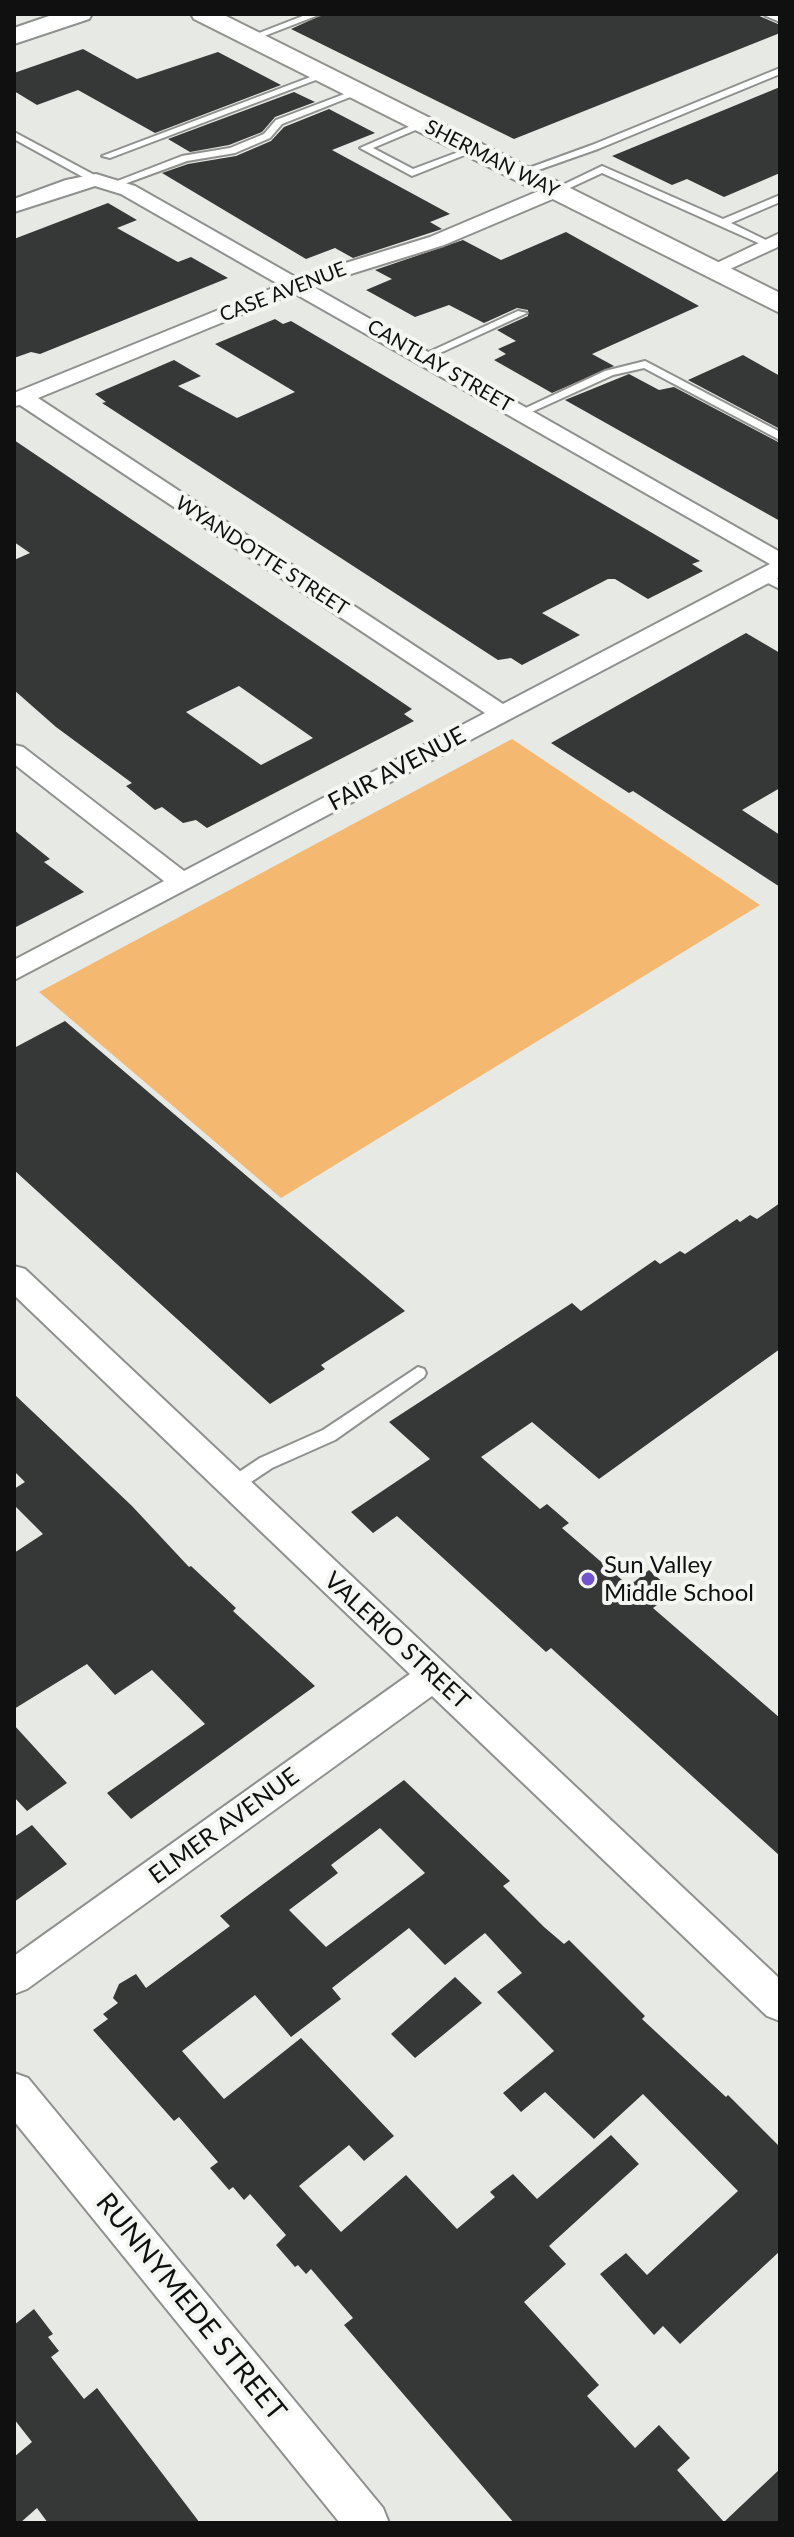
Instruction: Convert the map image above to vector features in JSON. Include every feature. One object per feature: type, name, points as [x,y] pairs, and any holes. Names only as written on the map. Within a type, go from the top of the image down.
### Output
[{"type":"main road","points":[[14,36],[80,14]]},
{"type":"main road","name":"SHERMAN WAY","points":[[203,14],[780,304]]},
{"type":"street","points":[[14,206],[73,184],[104,182]]},
{"type":"street","name":"CANTLAY STREET","points":[[104,182],[128,190],[521,413],[776,572]]},
{"type":"street","name":"CASE AVENUE","points":[[18,399],[296,285],[437,241],[555,191]]},
{"type":"street","points":[[712,270],[775,242]]},
{"type":"street","name":"WYANDOTTE STREET","points":[[18,399],[502,714]]},
{"type":"street","name":"FAIR AVENUE","points":[[14,971],[776,572]]},
{"type":"street","points":[[14,752],[182,882]]},
{"type":"street","name":"VALERIO STREET","points":[[14,1277],[780,2004]]},
{"type":"street","name":"ELMER AVENUE","points":[[14,1977],[434,1676]]},
{"type":"street","name":"RUNNYMEDE STREET","points":[[14,2091],[368,2523]]},
{"type":"lane","points":[[251,38],[316,14]]},
{"type":"lane","points":[[769,14],[780,19]]},
{"type":"lane","points":[[520,173],[595,147],[780,71]]},
{"type":"lane","points":[[107,156],[324,75]]},
{"type":"lane","points":[[14,135],[104,182],[185,158],[232,151],[267,136],[279,122],[358,92]]},
{"type":"lane","points":[[422,124],[365,148],[412,173],[472,150]]},
{"type":"lane","points":[[555,191],[602,169],[723,223],[775,242]]},
{"type":"lane","points":[[723,223],[780,198]]},
{"type":"lane","points":[[423,357],[522,313]]},
{"type":"lane","points":[[521,413],[609,373],[645,364],[780,437]]},
{"type":"lane","points":[[233,1485],[266,1463],[329,1435],[418,1373]]},
{"type":"shaded area","points":[[512,739],[760,905],[281,1198],[39,992]]},
{"type":"building","points":[[324,14],[755,14],[780,25],[780,33],[514,139],[291,29]]},
{"type":"building","points":[[83,49],[137,79],[218,52],[281,85],[155,133],[78,90],[37,105],[14,91],[14,73]]},
{"type":"building","points":[[780,87],[780,173],[724,197],[687,179],[672,185],[612,156]]},
{"type":"building","points":[[294,92],[315,102],[275,117],[262,132],[229,145],[190,152],[168,139]]},
{"type":"building","points":[[329,109],[375,133],[332,150],[450,214],[430,222],[442,229],[353,258],[335,248],[306,259],[162,173],[188,164],[236,156],[271,141],[284,127]]},
{"type":"building","points":[[108,203],[137,220],[117,228],[178,262],[191,257],[228,278],[40,354],[31,352],[14,358],[14,239]]},
{"type":"building","points":[[566,232],[699,306],[592,354],[614,366],[552,393],[494,360],[506,354],[498,349],[516,341],[497,330],[528,316],[528,310],[517,308],[484,323],[449,305],[415,317],[366,290],[392,279],[375,270],[463,240],[501,260]]},
{"type":"building","points":[[275,319],[283,324],[291,321],[700,561],[692,564],[703,571],[648,599],[615,579],[608,579],[542,613],[580,635],[522,665],[511,658],[498,660],[102,403],[106,402],[95,394],[174,360],[201,376],[178,386],[237,418],[295,392],[215,344]]},
{"type":"building","points":[[743,355],[780,376],[780,429],[688,380]]},
{"type":"building","points":[[629,374],[659,390],[674,387],[780,443],[780,521],[565,400]]},
{"type":"building","points":[[14,440],[412,709],[404,714],[414,721],[207,828],[196,820],[183,823],[162,807],[155,810],[126,786],[132,783],[56,727],[14,690],[14,560],[30,553],[14,542]],"holes":[[[239,686],[313,738],[261,765],[186,712]]]},
{"type":"building","points":[[746,633],[780,653],[780,788],[742,810],[780,835],[780,887],[633,791],[629,793],[551,743]]},
{"type":"building","points":[[14,830],[50,859],[44,862],[84,892],[14,928]]},
{"type":"building","points":[[65,1021],[405,1311],[321,1365],[325,1369],[270,1404],[14,1170],[14,1048]]},
{"type":"building","points":[[780,1203],[780,1349],[599,1479],[532,1422],[481,1457],[540,1509],[547,1504],[569,1523],[562,1528],[629,1586],[649,1570],[674,1592],[653,1608],[780,1718],[780,1856],[551,1648],[546,1652],[397,1516],[373,1533],[351,1512],[430,1459],[389,1422],[572,1303],[581,1311],[655,1260],[660,1264],[680,1251],[685,1254],[737,1219],[740,1222],[750,1215],[757,1219]]},
{"type":"building","points":[[14,1394],[132,1506],[189,1567],[236,1608],[233,1611],[315,1686],[131,1819],[107,1793],[205,1724],[152,1670],[115,1695],[87,1664],[14,1709],[14,1553],[43,1534],[14,1505],[14,1489],[25,1482],[14,1471]]},
{"type":"building","points":[[14,1725],[67,1783],[27,1811],[14,1797]]},
{"type":"building","points":[[404,1780],[510,1881],[503,1886],[544,1927],[564,1944],[569,1940],[645,2016],[642,2019],[726,2097],[728,2095],[780,2147],[780,2251],[680,2344],[663,2326],[654,2335],[600,2274],[626,2253],[647,2275],[738,2191],[643,2094],[594,2139],[545,2092],[521,2112],[503,2093],[554,2051],[497,1992],[522,1973],[485,1933],[445,1965],[409,1928],[332,1988],[341,1999],[291,2037],[255,1995],[182,2051],[224,2099],[301,2038],[394,2136],[364,2161],[349,2145],[299,2186],[341,2232],[406,2175],[457,2229],[495,2197],[490,2192],[513,2174],[537,2199],[611,2135],[639,2164],[549,2246],[566,2264],[524,2302],[599,2385],[587,2396],[635,2448],[659,2425],[690,2458],[677,2470],[724,2522],[780,2469],[780,2523],[514,2523],[344,2325],[353,2318],[311,2269],[306,2274],[298,2265],[295,2267],[276,2245],[286,2235],[250,2194],[244,2200],[233,2187],[229,2190],[210,2168],[218,2162],[179,2117],[174,2121],[93,2030],[108,2019],[103,2014],[118,2003],[113,1998],[119,1984],[136,1974],[146,1988],[230,1926],[220,1916]],"holes":[[[380,1828],[425,1873],[326,1947],[289,1910],[338,1873],[331,1865]]]},
{"type":"building","points":[[32,1825],[67,1864],[14,1902],[14,1837]]},
{"type":"building","points":[[455,1977],[482,2003],[415,2058],[391,2034]]},
{"type":"building","points":[[34,2309],[53,2334],[48,2337],[59,2351],[51,2357],[84,2399],[97,2388],[200,2523],[48,2523],[37,2508],[20,2523],[14,2523],[14,2457],[32,2442],[14,2419],[14,2325]]},
{"type":"place","name":"Sun Valley Middle School","points":[[588,1579]]}]
